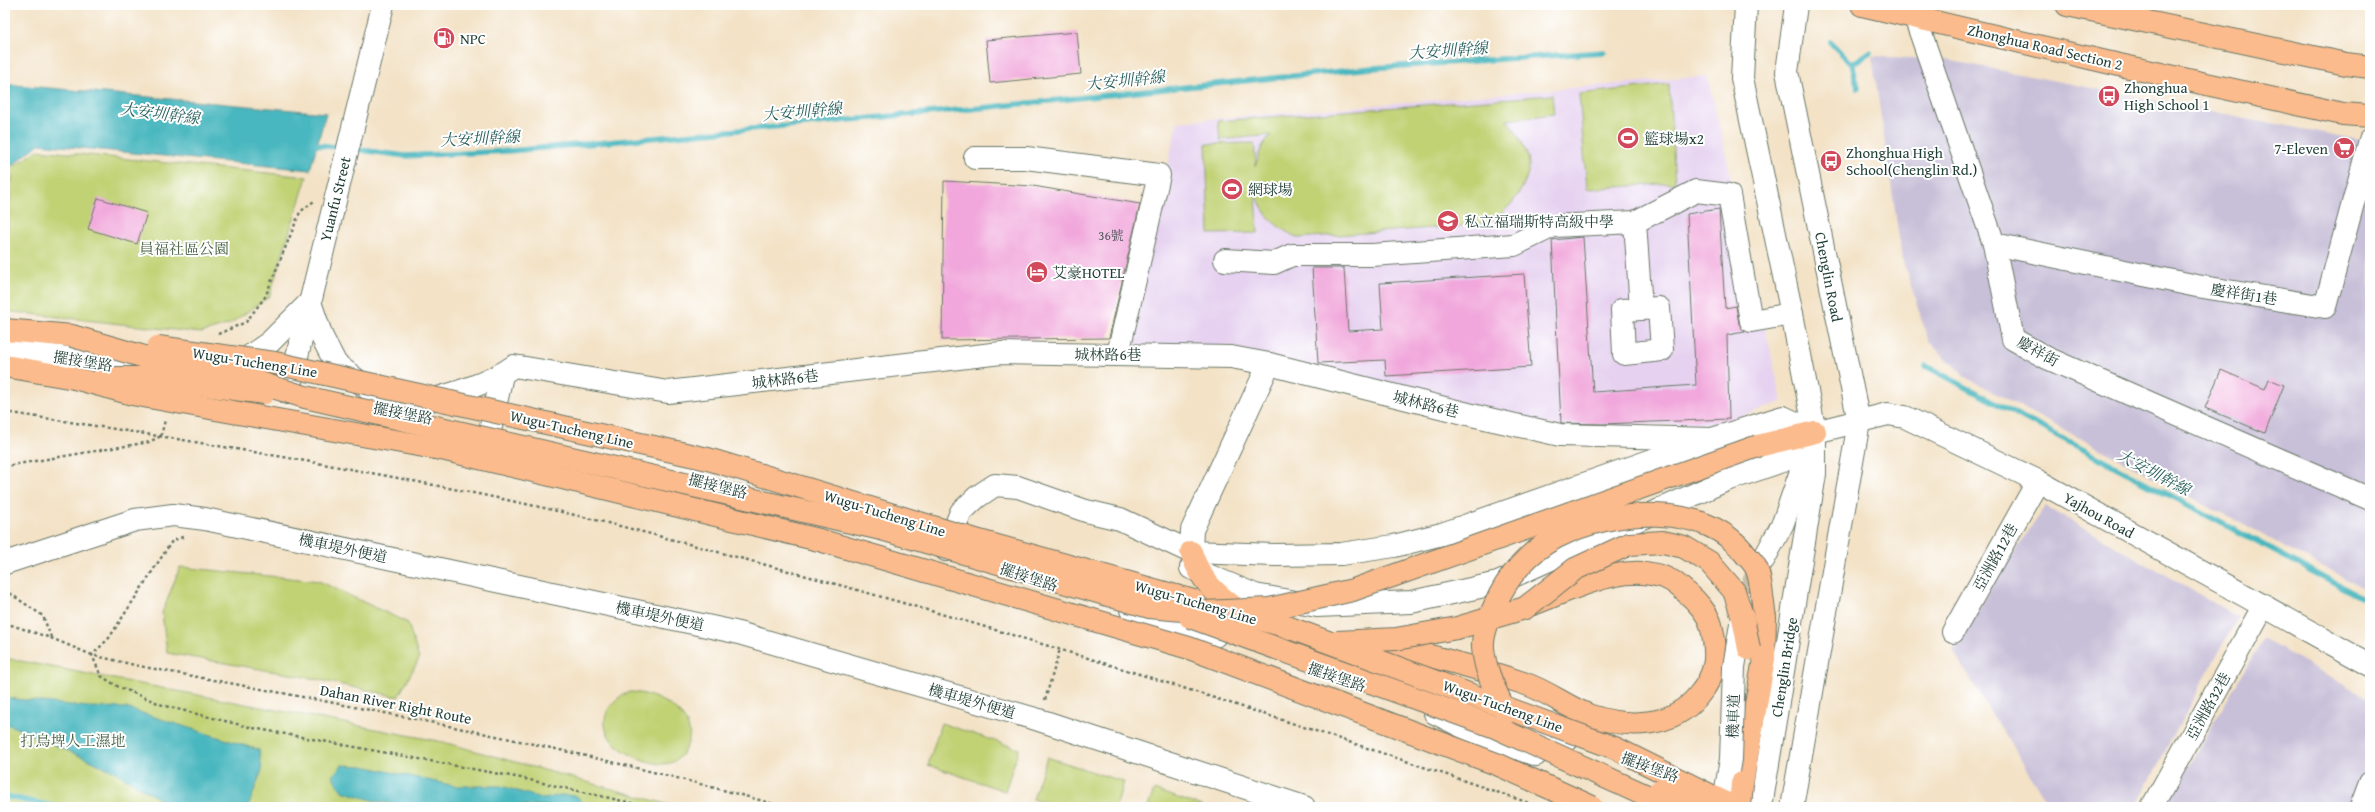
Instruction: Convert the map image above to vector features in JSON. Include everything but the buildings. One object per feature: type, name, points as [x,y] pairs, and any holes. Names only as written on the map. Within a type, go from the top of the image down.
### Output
[{"type":"main road","name":"Zhonghua Road Section 2","points":[[1862,5],[2115,64],[2343,114],[2370,116]]},
{"type":"main road","points":[[2067,5],[2346,64],[2370,66]]},
{"type":"main road","name":"Wugu-Tucheng Line","points":[[5,330],[72,336],[275,363],[708,459],[976,540],[1282,626],[1615,748],[1734,807]]},
{"type":"main road","points":[[72,336],[162,362],[234,375],[296,395],[881,529],[1149,607],[1228,632],[1320,643],[1396,639],[1457,628],[1525,608],[1619,573],[1650,574],[1672,581],[1692,598],[1710,622],[1716,647],[1714,670],[1706,686],[1689,707],[1669,718],[1655,722],[1625,723],[1591,716],[1527,684],[1422,653],[1246,616],[1212,590],[1194,561]]},
{"type":"main road","points":[[5,366],[74,378],[132,394],[446,450],[819,540],[1189,648],[1500,765],[1592,807]]},
{"type":"main road","points":[[74,378],[154,378],[234,391],[296,395]]},
{"type":"main road","points":[[1149,607],[1204,612],[1269,609],[1353,590],[1758,446],[1814,432]]},
{"type":"main road","points":[[1692,807],[1542,740],[1508,716],[1488,670],[1483,647],[1487,621],[1498,596],[1514,572],[1532,554],[1556,537],[1580,527],[1624,515],[1652,515],[1683,519],[1714,528],[1738,544],[1757,569],[1765,617],[1764,659],[1742,783]]},
{"type":"main road","points":[[976,540],[1495,727],[1671,807]]},
{"type":"main road","points":[[1525,608],[1575,569],[1628,544],[1663,542],[1684,547],[1709,562],[1734,591],[1743,618],[1748,649],[1740,807]]},
{"type":"street","name":"Yuanfu Street","points":[[296,395],[310,302],[383,5]]},
{"type":"street","points":[[1746,5],[1742,78],[1792,314],[1814,432],[1783,523],[1764,559]]},
{"type":"street","name":"Chenglin Road","points":[[1796,5],[1787,72],[1859,422],[1836,548]]},
{"type":"street","name":"慶祥街","points":[[1915,17],[1994,244],[2013,339],[2047,358],[2370,500]]},
{"type":"street","name":"慶祥街1巷","points":[[1994,244],[2197,286],[2325,307],[2370,140]]},
{"type":"street","points":[[975,158],[1026,158],[1159,175],[1118,354]]},
{"type":"street","points":[[1224,260],[1274,263],[1292,255],[1372,255],[1514,245],[1553,226],[1635,222],[1696,191],[1729,195],[1751,321],[1792,314]]},
{"type":"street","points":[[1635,222],[1641,309]]},
{"type":"street","points":[[206,379],[230,369],[270,342],[310,302],[322,337],[336,364],[396,410]]},
{"type":"street","name":"擺接堡路","points":[[5,349],[206,379],[296,395],[396,410],[490,431],[751,494],[946,550],[1412,702],[1477,734],[1643,791],[1715,807]]},
{"type":"street","name":"城林路6巷","points":[[396,410],[453,393],[502,375],[514,366],[668,392],[1001,353],[1118,354],[1231,357],[1268,364],[1476,416],[1560,435],[1712,439]]},
{"type":"street","points":[[1194,561],[1192,530],[1268,364]]},
{"type":"street","points":[[490,431],[502,375]]},
{"type":"street","name":"Yajhou Road","points":[[1814,432],[1888,414],[1905,417],[2038,481],[2370,665]]},
{"type":"street","points":[[1194,561],[1276,555],[1340,554],[1394,546],[1442,534],[1712,439],[1783,417],[1814,432]]},
{"type":"street","points":[[946,550],[961,512],[977,496],[994,485],[1018,487],[1086,511],[1117,533],[1194,561],[1255,595],[1317,606],[1411,602],[1498,583],[1724,481],[1785,460],[1814,432]]},
{"type":"street","name":"Chenglin Bridge","points":[[1761,807],[1815,474],[1814,432]]},
{"type":"street","name":"亞洲路12巷","points":[[1953,632],[2038,481]]},
{"type":"street","name":"機車堤外便道","points":[[5,563],[135,520],[173,515],[205,518],[735,632],[1039,720],[1304,807]]},
{"type":"street","name":"Chenglin Bridge","points":[[1792,807],[1836,548]]},
{"type":"street","name":"亞洲路32巷","points":[[2152,807],[2264,605]]},
{"type":"street","name":"機車道","points":[[1723,807],[1731,759],[1734,667],[1741,624]]},
{"type":"street","name":"擺接堡路","points":[[1412,702],[1482,714],[1652,766],[1744,807]]},
{"type":"street","points":[[2361,807],[2370,783]]},
{"type":"path","points":[[210,336],[217,335],[246,322],[265,297],[300,212],[339,180]]},
{"type":"path","points":[[5,412],[161,436],[358,471],[537,507],[899,601],[1213,697],[1534,804]]},
{"type":"path","points":[[5,468],[12,464],[149,442],[161,436]]},
{"type":"path","points":[[187,536],[172,541],[109,638],[92,655],[101,676],[117,686],[165,706],[253,728],[521,778],[649,807]]},
{"type":"path","points":[[5,590],[43,616],[51,638]]},
{"type":"path","name":"Dahan River Right Route","points":[[5,623],[51,638],[92,655],[139,666],[455,726],[722,789],[784,807]]},
{"type":"path","points":[[1047,694],[1060,649]]},
{"type":"shaded area","points":[[1872,56],[1947,60],[2370,142],[2370,592],[1967,378],[1929,342],[1902,258]]},
{"type":"shaded area","name":"私立福瑞斯特高級中學","points":[[1708,76],[1782,402],[1717,424],[1561,427],[1227,346],[1130,346],[1177,122]]},
{"type":"shaded area","points":[[2046,506],[2238,617],[2135,807],[2050,807],[1953,651],[1998,575]]},
{"type":"shaded area","points":[[2263,639],[2370,699],[2370,807],[2164,807]]},
{"type":"green space","name":"籃球場x2","points":[[1669,84],[1675,183],[1587,189],[1579,94]]},
{"type":"green space","points":[[1552,95],[1554,114],[1507,120],[1525,148],[1529,160],[1528,174],[1521,190],[1510,205],[1497,216],[1486,222],[1472,225],[1298,238],[1283,230],[1271,220],[1262,207],[1256,191],[1258,233],[1209,234],[1206,144],[1254,143],[1256,166],[1261,149],[1271,135],[1220,140],[1218,121]]},
{"type":"green space","name":"員福社區公園","points":[[38,150],[307,177],[269,297],[230,324],[201,333],[5,311],[5,258],[13,167]]},
{"type":"green space","points":[[180,567],[319,581],[408,623],[419,659],[398,697],[311,678],[167,653],[162,613]]},
{"type":"green space","name":"打鳥埤人工濕地","points":[[5,658],[443,742],[677,807],[5,807]]},
{"type":"green space","points":[[630,692],[640,693],[662,700],[680,714],[687,723],[689,732],[688,743],[682,754],[673,762],[658,764],[641,759],[617,746],[607,733],[605,719],[607,712],[616,700]]},
{"type":"green space","points":[[941,723],[1019,749],[1005,791],[928,765]]},
{"type":"green space","points":[[1047,757],[1124,782],[1116,807],[1059,807],[1033,799]]},
{"type":"green space","points":[[1154,790],[1205,807],[1148,807]]},
{"type":"water","points":[[5,84],[326,113],[310,170],[39,144],[5,171]]},
{"type":"water","points":[[7,698],[88,707],[126,708],[259,750],[262,770],[248,807],[172,807],[114,771],[7,724],[5,700]]},
{"type":"water","points":[[342,765],[363,766],[455,786],[501,786],[544,799],[561,795],[577,796],[586,807],[481,804],[399,805],[375,801],[342,791],[332,776]]},
{"type":"waterway","name":"大安圳幹線","points":[[1830,42],[1852,64],[1858,88]]},
{"type":"waterway","name":"大安圳幹線","points":[[353,149],[405,156],[509,151],[981,108],[1372,68],[1604,52]]},
{"type":"waterway","points":[[1852,64],[1870,52]]},
{"type":"waterway","name":"大安圳幹線","points":[[311,144],[343,148]]},
{"type":"waterway","name":"大安圳幹線","points":[[1926,366],[2370,602]]},
{"type":"waterway","points":[[5,796],[56,807]]},
{"type":"tunnel","points":[[1741,624],[1749,591],[1763,560]]},
{"type":"place","name":"NPC","points":[[444,38]]},
{"type":"place","name":"Zhonghua High School 1","points":[[2109,96]]},
{"type":"place","name":"籃球場x2","points":[[1628,138]]},
{"type":"place","name":"7-Eleven","points":[[2344,148]]},
{"type":"place","name":"Zhonghua High School(Chenglin Rd.)","points":[[1831,161]]},
{"type":"place","name":"網球場","points":[[1232,189]]},
{"type":"place","name":"私立福瑞斯特高級中學","points":[[1448,221]]},
{"type":"place","name":"艾豪HOTEL","points":[[1037,272]]}]
